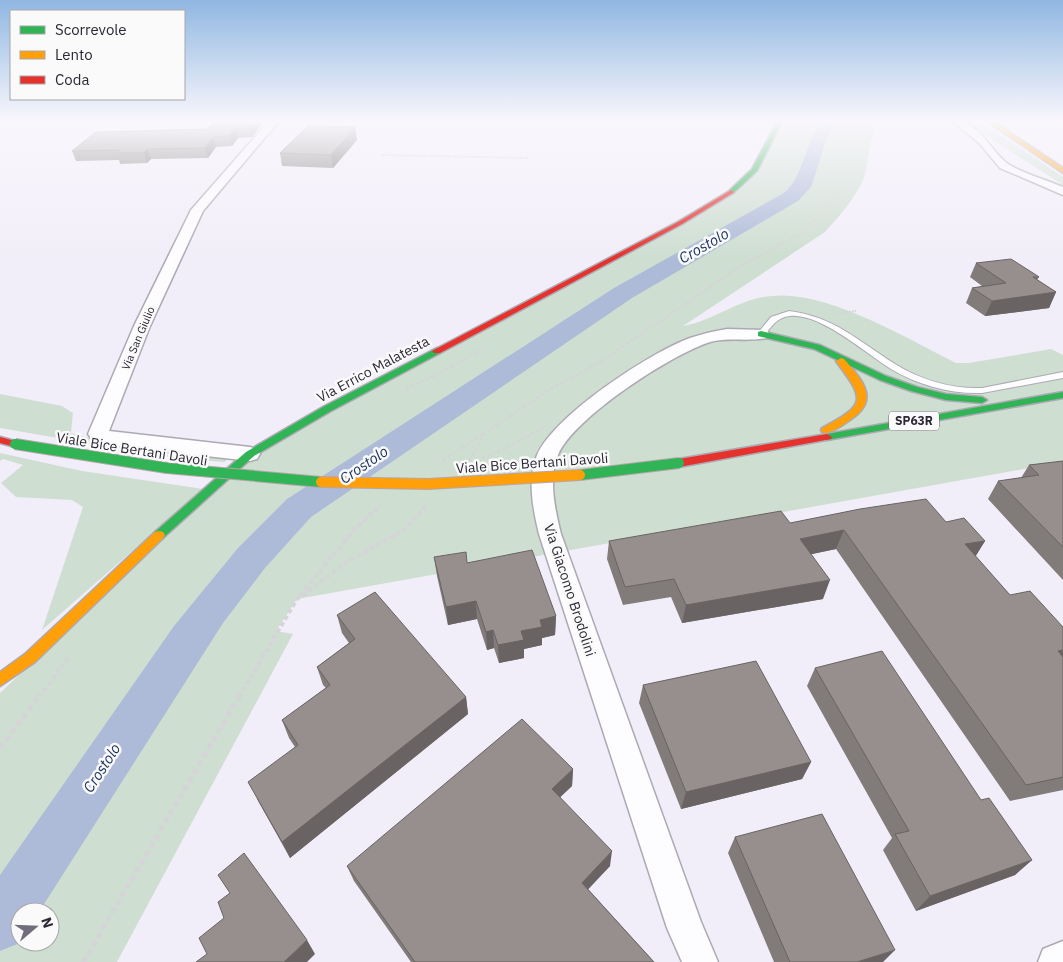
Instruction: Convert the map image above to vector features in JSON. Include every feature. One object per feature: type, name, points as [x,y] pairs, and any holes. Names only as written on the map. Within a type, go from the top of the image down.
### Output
[{"type":"main road","name":"Via Errico Malatesta","points":[[0,680],[30,658],[149,544],[250,454],[327,409],[680,223],[743,182],[757,167]]},
{"type":"main road","points":[[761,334],[807,343],[914,390],[946,397],[1063,405]]},
{"type":"main road","points":[[806,440],[852,417],[863,403],[862,384],[835,354]]},
{"type":"main road","name":"Viale Bice Bertani Davoli","points":[[0,440],[99,461],[177,472],[264,481],[344,485],[496,483],[561,478],[679,463],[1063,395]]},
{"type":"street","name":"Via San Giulio","points":[[234,167],[197,210],[142,326],[98,434],[110,439],[250,454]]},
{"type":"street","points":[[1006,167],[1063,191]]},
{"type":"street","name":"Via Giacomo Brodolini","points":[[700,962],[685,928],[550,534],[544,500],[545,466],[552,446],[572,421],[690,343],[724,333],[761,334]]},
{"type":"street","points":[[1056,962],[1063,959]]},
{"type":"lane","points":[[761,334],[769,322],[779,316],[799,315],[818,319],[831,324],[898,369],[960,391],[977,390],[1063,375]]},
{"type":"path","points":[[443,460],[547,391],[602,361],[736,269],[801,233],[827,209],[848,167]]},
{"type":"path","points":[[846,319],[834,314],[856,311]]},
{"type":"path","points":[[484,434],[468,464],[505,449],[544,426],[560,421],[572,421]]},
{"type":"path","points":[[297,599],[346,562],[404,530],[435,498]]},
{"type":"path","points":[[83,962],[297,599],[355,529],[386,501]]},
{"type":"path","points":[[0,748],[72,654]]},
{"type":"green space","points":[[755,167],[866,167],[862,181],[848,205],[825,232],[683,326],[759,298],[794,296],[842,308],[867,318],[956,363],[969,363],[1051,349],[1063,355],[1063,462],[297,599],[276,631],[293,634],[117,962],[0,962],[0,693],[247,459],[746,182]]},
{"type":"green space","points":[[1035,167],[1048,167],[1063,177],[1063,185]]},
{"type":"green space","points":[[0,394],[62,406],[73,413],[71,433],[102,441],[229,459],[224,462],[174,458],[0,428]]},
{"type":"green space","points":[[0,453],[82,471],[203,489],[42,630],[83,507],[72,500],[16,497],[1,483],[23,465],[3,459],[0,461]]},
{"type":"building","points":[[1011,259],[1039,277],[1033,277],[1056,292],[992,301],[972,288],[1006,283],[976,263]]},
{"type":"building","points":[[1063,461],[1063,547],[998,481],[1039,475],[1029,465]]},
{"type":"building","points":[[926,499],[946,522],[964,518],[985,541],[965,544],[1010,595],[1030,591],[1063,627],[1063,650],[1058,651],[1063,657],[1063,777],[1026,785],[844,530],[800,539],[830,580],[686,605],[674,579],[625,587],[609,541],[781,511],[790,523],[860,509]]},
{"type":"building","points":[[532,550],[556,616],[540,620],[542,627],[521,631],[524,640],[498,645],[493,630],[486,632],[476,601],[446,607],[434,557],[466,552],[467,563]]},
{"type":"building","points":[[375,592],[466,697],[282,842],[248,782],[298,745],[282,720],[330,685],[317,667],[355,639],[337,615]]},
{"type":"building","points":[[882,651],[981,800],[989,798],[1032,860],[930,896],[895,834],[909,831],[815,668]]},
{"type":"building","points":[[756,661],[811,762],[686,792],[643,685]]},
{"type":"building","points":[[522,719],[573,769],[552,789],[612,851],[582,883],[654,962],[415,962],[347,866]]},
{"type":"building","points":[[822,814],[895,950],[857,962],[790,962],[735,837]]},
{"type":"building","points":[[244,853],[307,940],[284,962],[196,962],[207,954],[199,938],[224,918],[218,902],[230,893],[218,875]]},
{"type":"waterway","points":[[233,175],[240,167]]},
{"type":"waterway","name":"Crostolo","points":[[0,923],[209,611],[252,558],[299,508],[623,293],[791,197],[802,187],[809,167]]},
{"type":"traffic: fast","points":[[731,192],[757,167]]},
{"type":"traffic: fast","points":[[761,334],[817,347],[883,378],[914,389],[946,397],[982,400]]},
{"type":"traffic: fast","points":[[159,535],[250,454],[327,409],[437,351]]},
{"type":"traffic: fast","points":[[827,437],[1063,395]]},
{"type":"traffic: fast","points":[[15,444],[167,468],[244,477],[321,482]]},
{"type":"traffic: fast","points":[[580,475],[679,463]]},
{"type":"traffic: slow","points":[[1057,167],[1063,171]]},
{"type":"traffic: slow","points":[[826,430],[851,415],[862,401],[859,384],[841,361]]},
{"type":"traffic: slow","points":[[321,482],[428,484],[580,475]]},
{"type":"traffic: slow","points":[[0,680],[30,658],[159,535]]},
{"type":"traffic: jam","points":[[437,351],[680,223],[731,192]]},
{"type":"traffic: jam","points":[[679,463],[827,437]]},
{"type":"traffic: jam","points":[[0,440],[15,444]]}]
